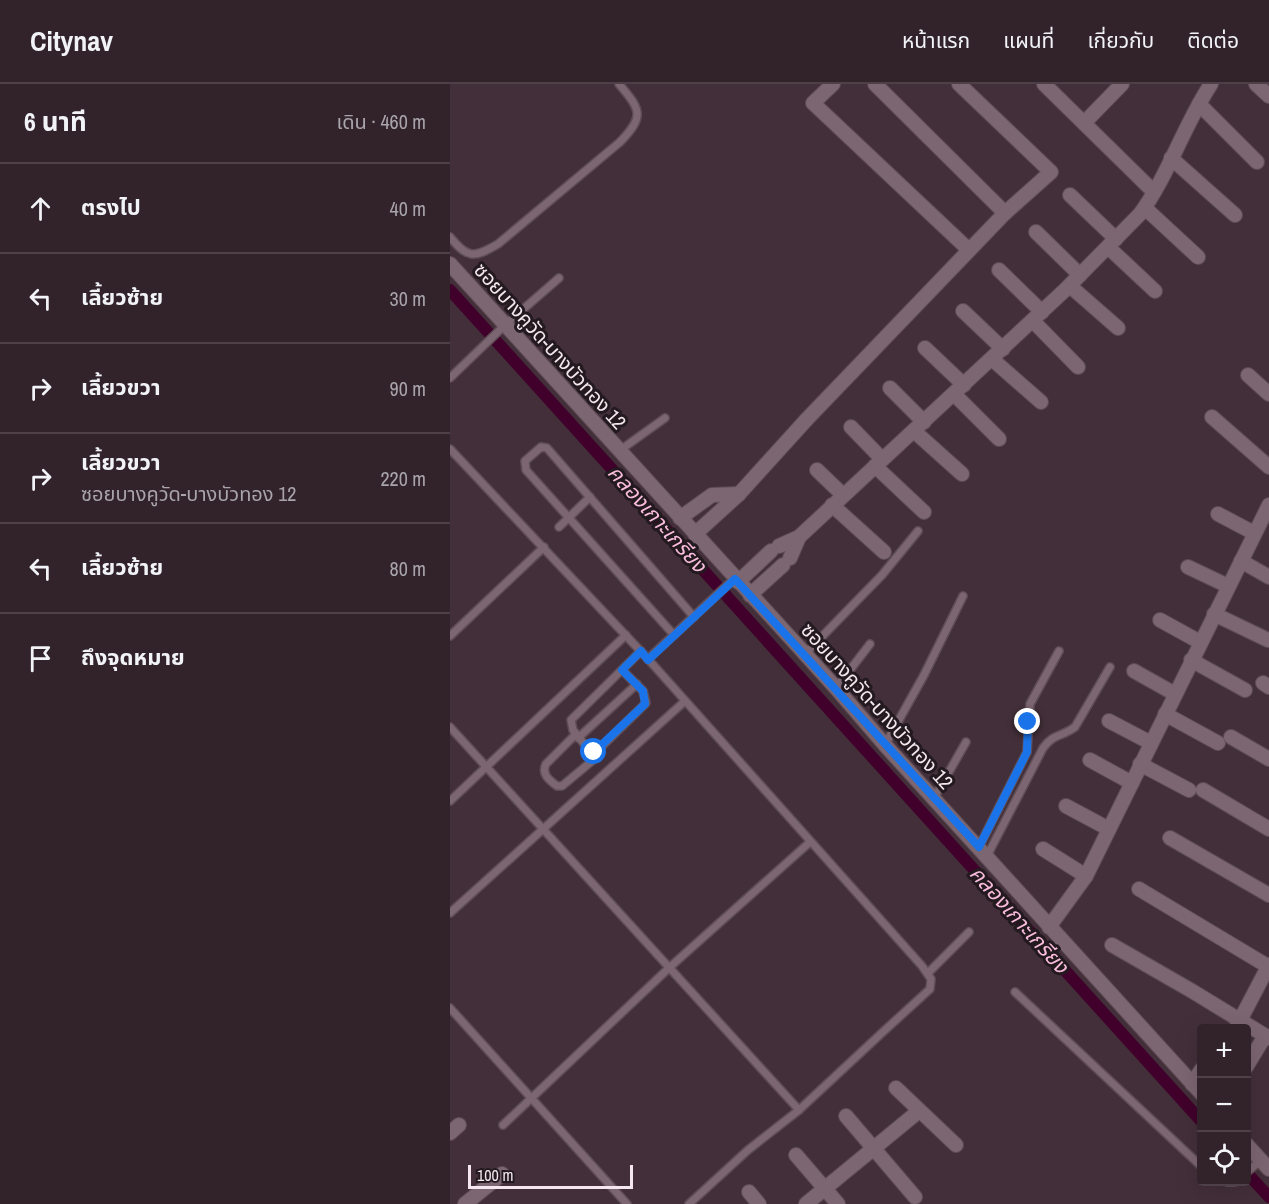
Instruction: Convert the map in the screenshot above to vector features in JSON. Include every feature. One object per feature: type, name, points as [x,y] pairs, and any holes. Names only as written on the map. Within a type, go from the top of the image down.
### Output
[{"type":"street","points":[[833,84],[813,103],[969,250]]},
{"type":"street","points":[[875,84],[1005,213]]},
{"type":"street","points":[[695,534],[739,494],[807,419],[1005,213],[1051,172],[959,84]]},
{"type":"street","points":[[1044,84],[1154,192]]},
{"type":"street","points":[[1256,84],[1269,96]]},
{"type":"street","points":[[1084,123],[1119,85]]},
{"type":"street","points":[[750,595],[786,561],[800,537],[832,505],[1004,349],[1145,208],[1202,92],[1257,162]]},
{"type":"street","points":[[1171,158],[1235,215]]},
{"type":"street","points":[[1070,195],[1155,291]]},
{"type":"street","points":[[1145,208],[1198,257]]},
{"type":"street","points":[[1036,232],[1080,275]]},
{"type":"street","name":"ซอยบางคูวัด-บางบัวทอง 12","points":[[450,264],[500,329],[620,451],[1197,1089]]},
{"type":"street","points":[[999,270],[1078,367]]},
{"type":"street","points":[[1070,285],[1118,328]]},
{"type":"street","points":[[963,311],[1004,349]]},
{"type":"street","points":[[925,348],[999,439]]},
{"type":"street","points":[[992,359],[1041,402]]},
{"type":"street","points":[[1248,375],[1269,394]]},
{"type":"street","points":[[890,388],[919,426],[962,474]]},
{"type":"street","points":[[1212,417],[1269,467]]},
{"type":"street","points":[[851,427],[924,512]]},
{"type":"street","points":[[818,470],[843,495]]},
{"type":"street","points":[[680,519],[712,495],[739,494]]},
{"type":"street","points":[[832,505],[884,552]]},
{"type":"street","points":[[1049,927],[1086,876],[1269,505]]},
{"type":"street","points":[[1218,514],[1254,533]]},
{"type":"street","points":[[736,580],[775,549],[800,537]]},
{"type":"street","points":[[1240,561],[1269,577]]},
{"type":"street","points":[[1188,567],[1228,586]]},
{"type":"street","points":[[1214,614],[1268,640]]},
{"type":"street","points":[[1160,620],[1200,642]]},
{"type":"street","points":[[1191,660],[1245,690]]},
{"type":"street","points":[[1134,671],[1175,694]]},
{"type":"street","points":[[1165,714],[1269,759]]},
{"type":"street","points":[[1108,721],[1151,742]]},
{"type":"street","points":[[1090,760],[1132,783]]},
{"type":"street","points":[[1140,764],[1196,790],[1269,829]]},
{"type":"street","points":[[1066,806],[1109,829]]},
{"type":"street","points":[[1170,838],[1269,894]]},
{"type":"street","points":[[1043,849],[1086,876]]},
{"type":"street","points":[[1139,889],[1269,966],[1236,1024]]},
{"type":"street","points":[[1112,945],[1232,1024]]},
{"type":"street","points":[[1251,1032],[1267,1037],[1251,1060]]},
{"type":"street","points":[[1192,1084],[1197,1076]]},
{"type":"street","points":[[896,1088],[956,1145]]},
{"type":"street","points":[[806,1204],[919,1111]]},
{"type":"street","points":[[846,1116],[915,1197]]},
{"type":"street","points":[[1251,1151],[1262,1165]]},
{"type":"street","points":[[796,1155],[838,1204]]},
{"type":"street","points":[[465,1204],[502,1174]]},
{"type":"street","points":[[749,1192],[759,1204]]},
{"type":"lane","points":[[450,237],[468,255],[483,253],[498,244],[620,142],[634,128],[638,119],[638,111],[633,100],[619,84]]},
{"type":"lane","points":[[450,378],[500,329],[559,278]]},
{"type":"lane","points":[[620,451],[665,418]]},
{"type":"lane","points":[[674,635],[526,470],[525,461],[541,447],[547,448],[694,617]]},
{"type":"lane","points":[[450,449],[641,651],[932,979],[930,989],[799,1110],[748,1150],[689,1204]]},
{"type":"lane","points":[[559,527],[590,497]]},
{"type":"lane","points":[[805,654],[882,575],[918,531]]},
{"type":"lane","points":[[450,636],[544,547]]},
{"type":"lane","points":[[648,660],[736,580]]},
{"type":"lane","points":[[885,745],[924,675],[963,596]]},
{"type":"lane","points":[[450,801],[488,768],[626,635]]},
{"type":"lane","points":[[836,688],[870,644]]},
{"type":"lane","points":[[622,670],[637,684],[645,697],[644,706],[594,752],[589,750],[577,736],[571,720],[641,651]]},
{"type":"lane","points":[[983,851],[1027,752],[1030,704],[1059,651]]},
{"type":"lane","points":[[983,851],[1043,748],[1055,735],[1069,732],[1075,727],[1110,667]]},
{"type":"lane","points":[[592,761],[562,786],[557,786],[544,774],[546,764],[637,684]]},
{"type":"lane","points":[[450,913],[685,701]]},
{"type":"lane","points":[[450,727],[799,1110]]},
{"type":"lane","points":[[934,798],[966,742]]},
{"type":"lane","points":[[503,1125],[531,1096],[670,968],[810,843]]},
{"type":"lane","points":[[928,973],[969,932]]},
{"type":"lane","points":[[1015,992],[1197,1162]]},
{"type":"lane","points":[[450,1008],[627,1204]]},
{"type":"waterway","name":"คลองเกาะเกรียง","points":[[450,290],[1197,1116]]},
{"type":"waterway","name":"คลองเกาะเกรียง","points":[[1251,1177],[1269,1197]]},
{"type":"route","points":[[594,752],[645,704],[643,691],[622,670],[641,651],[648,660],[735,579],[979,847],[1027,752],[1028,722]]}]
